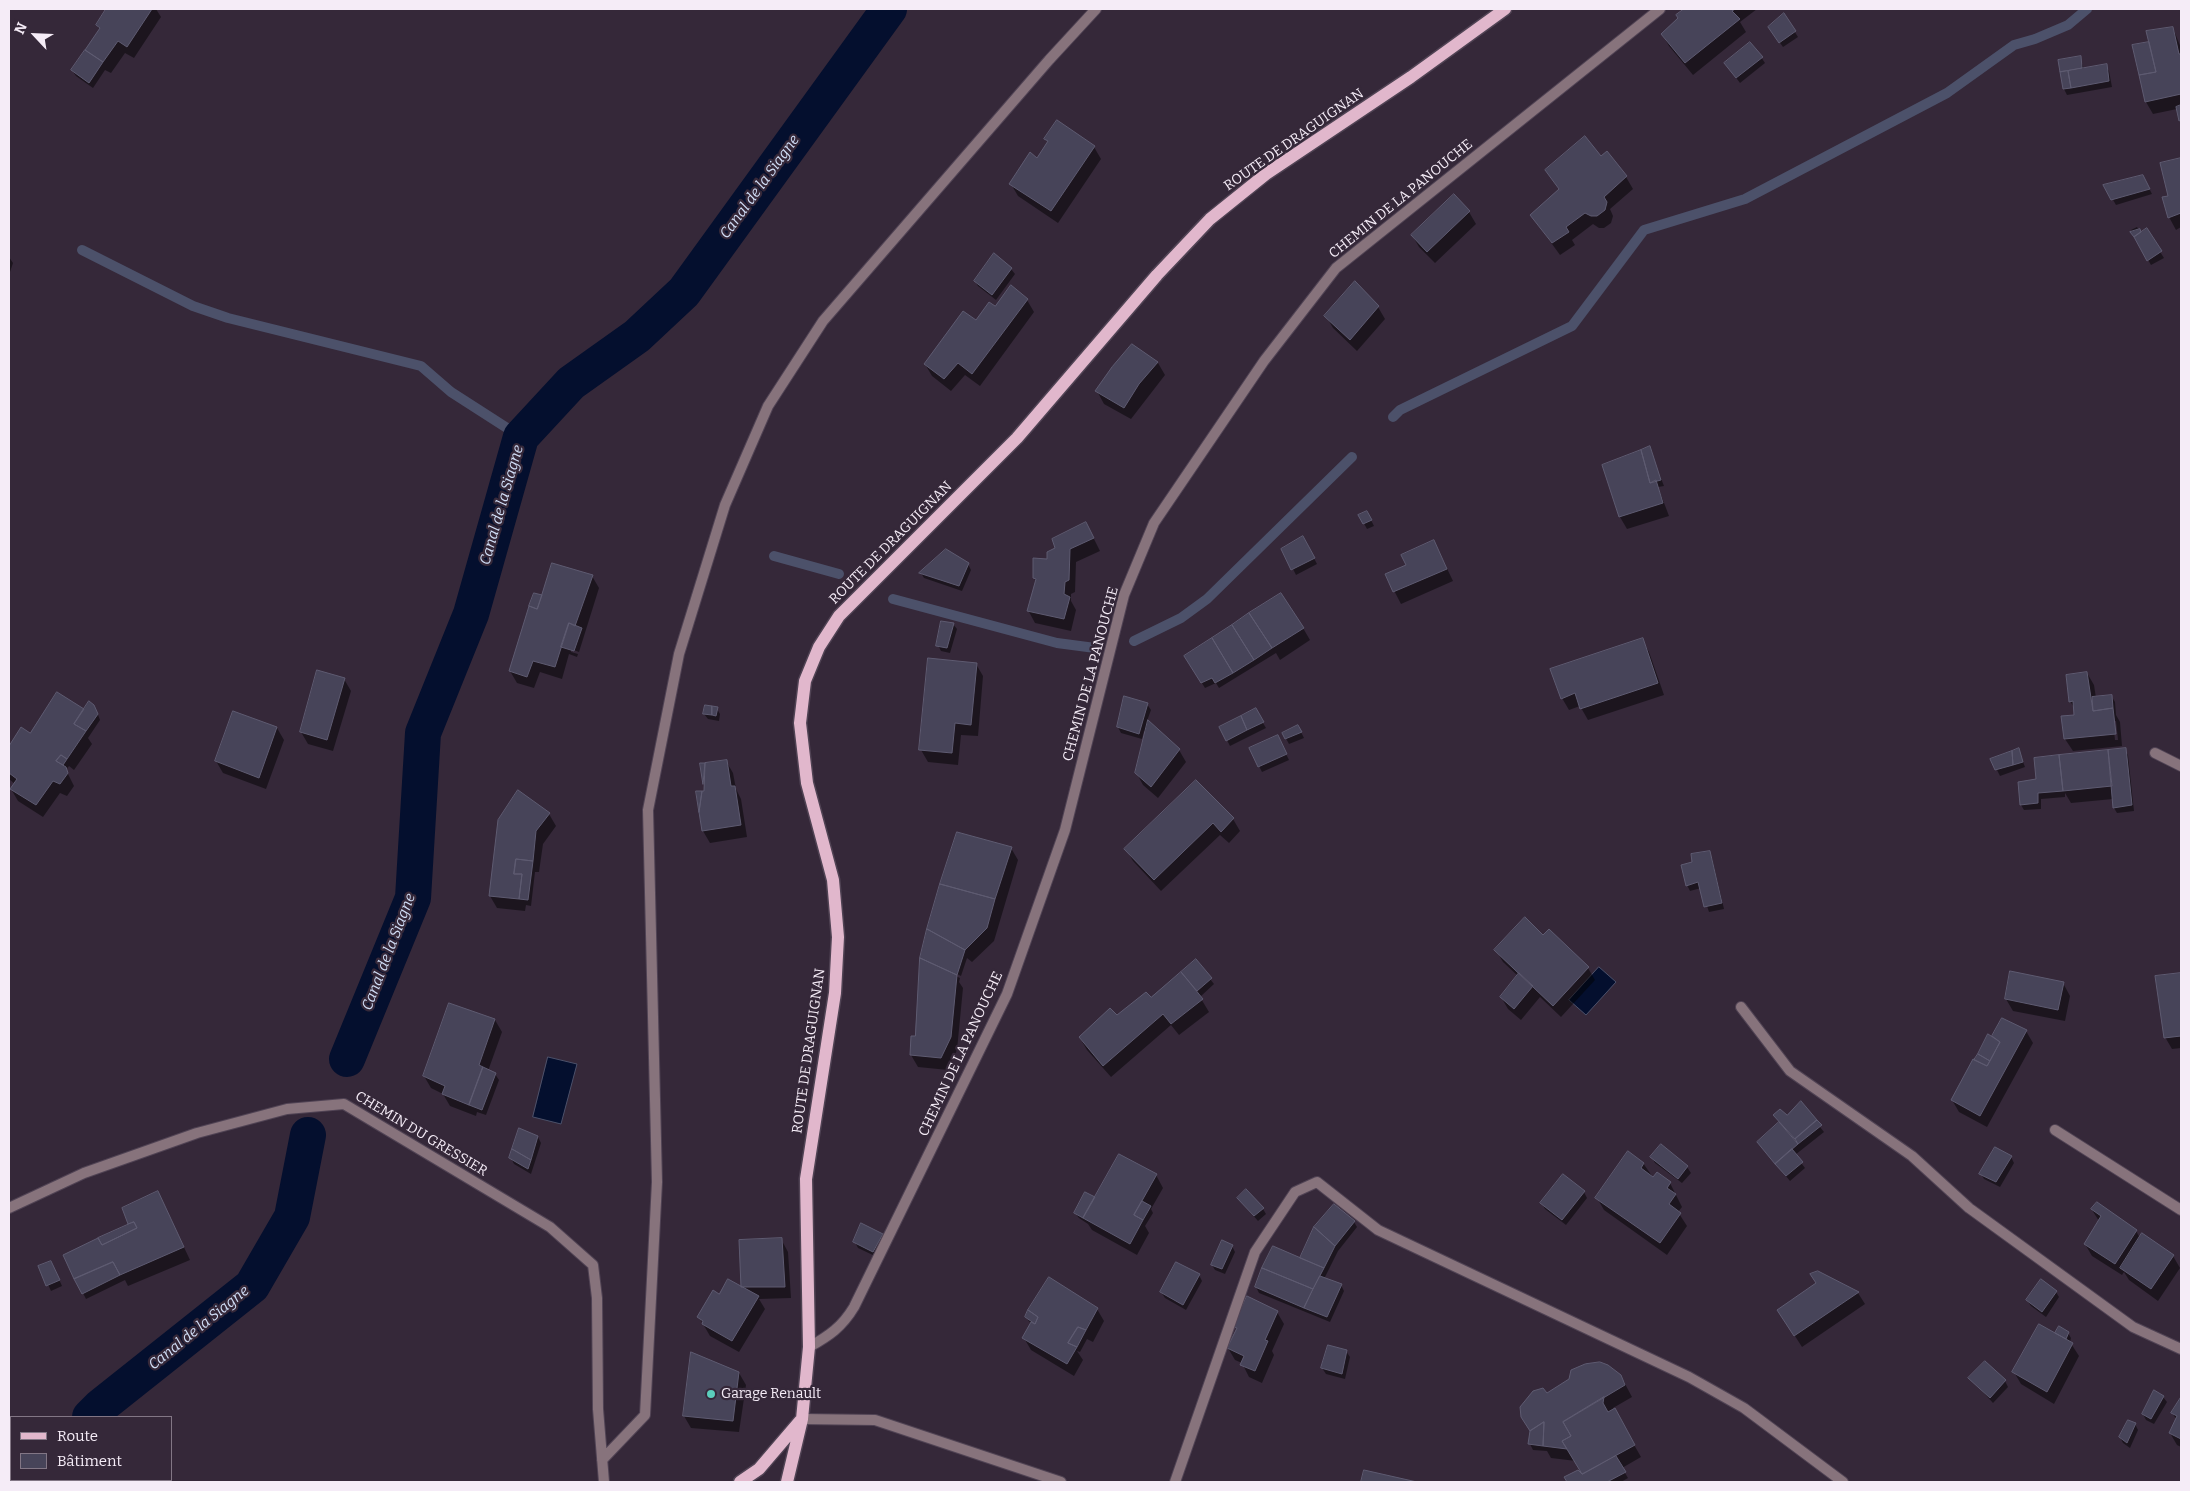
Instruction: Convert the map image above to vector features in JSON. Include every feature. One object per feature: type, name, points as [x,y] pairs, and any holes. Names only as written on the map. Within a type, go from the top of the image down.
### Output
[{"type":"main road","name":"ROUTE DE DRAGUIGNAN","points":[[787,1482],[802,1419],[809,1347],[806,1179],[835,993],[838,937],[833,880],[807,783],[800,723],[805,681],[819,647],[839,616],[1017,438],[1157,274],[1210,220],[1266,174],[1411,77],[1505,9]]},
{"type":"main road","points":[[740,1482],[759,1469],[802,1419]]},
{"type":"street","points":[[602,1460],[645,1415],[657,1182],[648,810],[679,654],[725,505],[768,406],[824,321],[1049,60],[1096,9]]},
{"type":"street","name":"CHEMIN DE LA PANOUCHE","points":[[809,1347],[833,1334],[845,1322],[854,1307],[1007,994],[1065,830],[1124,595],[1154,523],[1264,361],[1336,268],[1660,9]]},
{"type":"street","points":[[2155,753],[2181,766]]},
{"type":"street","points":[[1741,1007],[1790,1071],[1912,1156],[1969,1208],[2133,1327],[2181,1349]]},
{"type":"street","name":"CHEMIN DU GRESSIER","points":[[9,1208],[84,1173],[197,1133],[287,1109],[344,1104],[550,1227],[594,1265],[598,1298],[598,1410],[604,1482]]},
{"type":"street","points":[[2055,1130],[2181,1210]]},
{"type":"street","points":[[1175,1482],[1255,1252],[1294,1192],[1317,1182],[1378,1230],[1689,1377],[1744,1408],[1843,1482]]},
{"type":"street","points":[[802,1419],[875,1420],[1061,1482]]},
{"type":"water","points":[[1599,967],[1616,982],[1586,1015],[1569,1000]]},
{"type":"water","points":[[548,1057],[577,1064],[561,1124],[533,1117]]},
{"type":"building","points":[[106,9],[152,9],[127,47],[118,41],[103,62],[85,50],[100,28],[96,25]]},
{"type":"building","points":[[1684,9],[1735,9],[1732,11],[1740,19],[1685,63],[1661,34],[1678,18],[1676,15]]},
{"type":"building","points":[[1784,13],[1796,31],[1779,43],[1768,27]]},
{"type":"building","points":[[2173,27],[2179,54],[2181,54],[2181,94],[2145,102],[2139,75],[2156,72],[2146,31]]},
{"type":"building","points":[[1750,42],[1763,57],[1736,78],[1724,63]]},
{"type":"building","points":[[2149,42],[2156,72],[2139,75],[2132,45]]},
{"type":"building","points":[[85,50],[103,62],[89,83],[71,70]]},
{"type":"building","points":[[2081,56],[2082,68],[2060,72],[2058,60]]},
{"type":"building","points":[[2107,64],[2109,81],[2071,88],[2068,71]]},
{"type":"building","points":[[2068,71],[2071,88],[2063,89],[2060,72]]},
{"type":"building","points":[[2181,105],[2181,120],[2179,121],[2176,107]]},
{"type":"building","points":[[1057,120],[1095,146],[1051,211],[1009,184],[1030,152],[1037,158],[1048,141],[1044,139]]},
{"type":"building","points":[[1585,136],[1601,156],[1607,151],[1627,176],[1604,197],[1607,202],[1605,210],[1597,216],[1585,213],[1566,227],[1569,232],[1552,243],[1530,215],[1559,189],[1545,170]]},
{"type":"building","points":[[2181,158],[2181,213],[2168,218],[2162,197],[2168,196],[2160,163]]},
{"type":"building","points":[[2143,175],[2150,189],[2111,200],[2103,185]]},
{"type":"building","points":[[1454,194],[1470,211],[1427,252],[1411,235]]},
{"type":"building","points":[[2147,228],[2162,251],[2147,261],[2134,237]]},
{"type":"building","points":[[2140,229],[2141,232],[2134,237],[2130,232]]},
{"type":"building","points":[[994,253],[1012,268],[992,295],[974,281]]},
{"type":"building","points":[[1355,281],[1379,306],[1350,340],[1324,316]]},
{"type":"building","points":[[1011,285],[1028,299],[972,374],[958,363],[944,379],[924,364],[963,311],[976,320],[989,302],[995,306]]},
{"type":"building","points":[[1132,344],[1158,362],[1139,384],[1124,408],[1095,391]]},
{"type":"building","points":[[1650,446],[1661,480],[1650,483],[1641,450]]},
{"type":"building","points":[[1641,450],[1650,483],[1656,480],[1663,503],[1619,517],[1602,465]]},
{"type":"building","points":[[1367,511],[1372,520],[1363,524],[1358,515]]},
{"type":"building","points":[[1086,522],[1094,538],[1070,549],[1069,580],[1065,582],[1064,594],[1070,597],[1064,619],[1027,611],[1036,579],[1033,578],[1033,558],[1047,559],[1047,552],[1055,548],[1052,539]]},
{"type":"building","points":[[1303,536],[1315,558],[1291,570],[1281,549]]},
{"type":"building","points":[[1434,540],[1447,569],[1393,592],[1385,574],[1406,565],[1401,555]]},
{"type":"building","points":[[946,549],[969,563],[959,586],[919,573]]},
{"type":"building","points":[[552,563],[593,575],[575,626],[569,623],[555,667],[533,661],[527,677],[509,671],[529,606],[537,609]]},
{"type":"building","points":[[534,593],[542,595],[537,609],[529,606]]},
{"type":"building","points":[[1281,593],[1304,628],[1272,648],[1249,613]]},
{"type":"building","points":[[1249,613],[1272,648],[1254,660],[1232,625]]},
{"type":"building","points":[[941,621],[954,623],[947,648],[936,646]]},
{"type":"building","points":[[569,623],[582,628],[574,651],[561,647]]},
{"type":"building","points":[[1232,625],[1254,660],[1233,673],[1212,638]]},
{"type":"building","points":[[1212,638],[1233,673],[1215,683],[1212,678],[1201,683],[1184,656]]},
{"type":"building","points":[[1643,638],[1658,683],[1580,709],[1575,693],[1561,699],[1550,669]]},
{"type":"building","points":[[928,658],[977,663],[971,725],[955,723],[952,753],[919,750]]},
{"type":"building","points":[[317,670],[345,678],[327,740],[300,732]]},
{"type":"building","points":[[2087,672],[2093,711],[2113,708],[2116,734],[2064,739],[2061,716],[2074,715],[2073,701],[2069,702],[2066,675]]},
{"type":"building","points":[[57,692],[84,709],[74,724],[86,731],[67,759],[61,755],[56,761],[66,767],[68,773],[60,784],[53,781],[36,805],[10,789],[17,779],[9,773],[9,746],[21,727],[30,733]]},
{"type":"building","points":[[2112,695],[2113,708],[2093,711],[2092,697]]},
{"type":"building","points":[[1124,696],[1148,703],[1139,734],[1117,727]]},
{"type":"building","points":[[89,701],[94,705],[98,714],[86,731],[74,724]]},
{"type":"building","points":[[705,705],[712,706],[712,715],[703,714]]},
{"type":"building","points":[[712,706],[718,707],[716,716],[712,715]]},
{"type":"building","points":[[1256,708],[1264,722],[1247,730],[1241,716]]},
{"type":"building","points":[[233,711],[277,727],[259,778],[215,761]]},
{"type":"building","points":[[1241,716],[1247,730],[1226,741],[1219,727]]},
{"type":"building","points":[[1148,720],[1180,749],[1151,787],[1135,773]]},
{"type":"building","points":[[1298,725],[1302,732],[1285,739],[1282,733]]},
{"type":"building","points":[[1278,735],[1287,754],[1258,767],[1249,748]]},
{"type":"building","points":[[2019,748],[2023,762],[2013,765],[2012,751]]},
{"type":"building","points":[[2126,748],[2132,805],[2113,808],[2108,750]]},
{"type":"building","points":[[2108,750],[2112,786],[2063,791],[2059,755]]},
{"type":"building","points":[[2012,751],[2013,765],[1995,770],[1990,759]]},
{"type":"building","points":[[61,755],[67,759],[63,765],[56,761]]},
{"type":"building","points":[[2059,755],[2063,791],[2038,793],[2038,803],[2020,805],[2018,782],[2036,779],[2034,758]]},
{"type":"building","points":[[727,760],[731,786],[735,786],[741,825],[702,831],[699,812],[702,791],[704,791],[705,763]]},
{"type":"building","points":[[700,763],[705,763],[703,784]]},
{"type":"building","points":[[1196,780],[1234,818],[1221,832],[1213,823],[1154,880],[1124,849]]},
{"type":"building","points":[[518,790],[550,813],[536,831],[533,861],[516,859],[514,874],[522,874],[519,899],[489,896],[498,820]]},
{"type":"building","points":[[696,791],[702,791],[699,812]]},
{"type":"building","points":[[957,832],[1012,847],[995,899],[940,884]]},
{"type":"building","points":[[1710,851],[1722,903],[1704,907],[1698,882],[1686,886],[1681,865],[1692,862],[1691,854]]},
{"type":"building","points":[[516,859],[533,861],[528,900],[519,899],[522,874],[514,874]]},
{"type":"building","points":[[940,884],[995,899],[987,928],[965,950],[927,929]]},
{"type":"building","points":[[1525,917],[1543,935],[1549,929],[1589,967],[1553,1006],[1494,950]]},
{"type":"building","points":[[927,929],[965,950],[957,975],[920,958]]},
{"type":"building","points":[[920,958],[957,975],[951,1037],[941,1058],[910,1055],[911,1036],[915,1036]]},
{"type":"building","points":[[1196,959],[1212,978],[1197,991],[1181,972]]},
{"type":"building","points":[[2010,971],[2064,982],[2058,1010],[2005,999]]},
{"type":"building","points":[[1181,972],[1203,999],[1171,1024],[1163,1014],[1103,1066],[1079,1037],[1110,1008],[1117,1015],[1146,992],[1151,997]]},
{"type":"building","points":[[1519,973],[1533,986],[1514,1009],[1500,997]]},
{"type":"building","points":[[2181,973],[2181,1036],[2164,1038],[2155,976]]},
{"type":"building","points":[[449,1003],[495,1019],[479,1065],[483,1067],[469,1105],[442,1094],[445,1086],[423,1076]]},
{"type":"building","points":[[2002,1018],[2027,1030],[1980,1116],[1951,1100],[1973,1059],[1987,1066],[2000,1042],[1992,1036]]},
{"type":"building","points":[[1988,1034],[2000,1042],[1990,1061],[1978,1054]]},
{"type":"building","points":[[1978,1054],[1990,1061],[1987,1066],[1974,1060]]},
{"type":"building","points":[[483,1067],[496,1073],[482,1110],[469,1105]]},
{"type":"building","points":[[1801,1101],[1817,1120],[1795,1139],[1773,1115],[1780,1109],[1787,1115]]},
{"type":"building","points":[[1817,1120],[1822,1125],[1798,1144],[1795,1139]]},
{"type":"building","points":[[1779,1122],[1798,1144],[1775,1164],[1757,1142]]},
{"type":"building","points":[[519,1128],[538,1136],[531,1160],[512,1149]]},
{"type":"building","points":[[1661,1144],[1688,1166],[1678,1179],[1650,1157]]},
{"type":"building","points":[[1995,1147],[2012,1156],[1996,1182],[1979,1174]]},
{"type":"building","points":[[512,1149],[531,1160],[528,1169],[509,1158]]},
{"type":"building","points":[[1792,1149],[1803,1162],[1786,1176],[1775,1164]]},
{"type":"building","points":[[1628,1151],[1644,1163],[1641,1168],[1653,1177],[1657,1172],[1671,1182],[1667,1188],[1676,1194],[1669,1204],[1681,1213],[1660,1243],[1595,1198]]},
{"type":"building","points":[[1119,1154],[1157,1174],[1134,1215],[1143,1220],[1130,1244],[1083,1218]]},
{"type":"building","points":[[1563,1174],[1585,1191],[1562,1220],[1540,1203]]},
{"type":"building","points":[[1246,1189],[1264,1208],[1254,1216],[1237,1198]]},
{"type":"building","points":[[158,1191],[184,1247],[120,1275],[113,1262],[74,1279],[63,1255],[98,1238],[102,1245],[137,1228],[134,1222],[128,1224],[122,1208]]},
{"type":"building","points":[[1085,1192],[1095,1197],[1083,1218],[1074,1213]]},
{"type":"building","points":[[1142,1201],[1151,1206],[1143,1220],[1134,1215]]},
{"type":"building","points":[[2097,1202],[2137,1230],[2115,1264],[2084,1244],[2101,1216],[2091,1209]]},
{"type":"building","points":[[1334,1204],[1355,1221],[1335,1246],[1314,1227]]},
{"type":"building","points":[[134,1222],[137,1228],[102,1245],[98,1238]]},
{"type":"building","points":[[861,1223],[883,1234],[873,1252],[853,1242]]},
{"type":"building","points":[[1314,1227],[1335,1246],[1324,1268],[1300,1258]]},
{"type":"building","points":[[2142,1233],[2174,1255],[2151,1289],[2120,1268]]},
{"type":"building","points":[[782,1238],[785,1287],[741,1287],[739,1240]]},
{"type":"building","points":[[1222,1240],[1233,1245],[1222,1269],[1211,1265]]},
{"type":"building","points":[[1273,1246],[1324,1268],[1313,1289],[1262,1268]]},
{"type":"building","points":[[51,1261],[60,1280],[46,1286],[38,1266]]},
{"type":"building","points":[[113,1262],[120,1275],[82,1294],[74,1279]]},
{"type":"building","points":[[1176,1262],[1200,1274],[1183,1305],[1160,1292]]},
{"type":"building","points":[[1262,1268],[1313,1289],[1304,1308],[1255,1287]]},
{"type":"building","points":[[1818,1271],[1859,1292],[1794,1336],[1777,1310],[1816,1283],[1810,1274]]},
{"type":"building","points":[[1320,1276],[1342,1284],[1327,1317],[1304,1308]]},
{"type":"building","points":[[1049,1277],[1098,1308],[1086,1330],[1078,1327],[1068,1343],[1077,1347],[1067,1364],[1022,1338],[1031,1322],[1035,1324],[1038,1317],[1028,1310]]},
{"type":"building","points":[[728,1279],[759,1296],[732,1341],[702,1324],[703,1321],[697,1317],[713,1290],[719,1294]]},
{"type":"building","points":[[2041,1279],[2057,1291],[2042,1312],[2026,1300]]},
{"type":"building","points":[[1247,1296],[1278,1311],[1265,1340],[1268,1341],[1255,1371],[1240,1365],[1244,1356],[1227,1348],[1237,1328],[1233,1327]]},
{"type":"building","points":[[1028,1310],[1038,1317],[1035,1324],[1025,1317]]},
{"type":"building","points":[[2039,1324],[2073,1343],[2047,1392],[2012,1372]]},
{"type":"building","points":[[2059,1326],[2069,1332],[2066,1339],[2055,1333]]},
{"type":"building","points":[[1078,1327],[1086,1330],[1077,1347],[1068,1343]]},
{"type":"building","points":[[1328,1345],[1347,1350],[1342,1374],[1321,1368]]},
{"type":"building","name":"Garage Renault","points":[[691,1352],[739,1372],[733,1421],[683,1416]]},
{"type":"building","points":[[1985,1361],[2006,1380],[1990,1398],[1968,1378]]},
{"type":"building","points":[[1600,1362],[1608,1365],[1621,1375],[1625,1385],[1563,1422],[1571,1436],[1562,1441],[1567,1449],[1543,1446],[1544,1422],[1530,1431],[1521,1417],[1520,1407],[1533,1391],[1543,1388],[1547,1393],[1569,1379],[1571,1370],[1585,1364]]},
{"type":"building","points":[[2154,1390],[2164,1396],[2151,1419],[2142,1414]]},
{"type":"building","points":[[1604,1397],[1603,1403],[1608,1412],[1615,1408],[1635,1445],[1582,1474],[1562,1441],[1571,1436],[1563,1422]]},
{"type":"building","points":[[2181,1397],[2181,1439],[2169,1433],[2177,1416],[2171,1413]]},
{"type":"building","points":[[2128,1420],[2136,1423],[2127,1443],[2119,1437]]},
{"type":"building","points":[[1544,1422],[1543,1446],[1528,1444],[1530,1431]]},
{"type":"building","points":[[1616,1456],[1626,1472],[1607,1482],[1567,1482],[1564,1477],[1578,1470],[1582,1474]]},
{"type":"building","points":[[1364,1470],[1417,1482],[1361,1482]]},
{"type":"waterway","name":"Canal de la Siagne","points":[[347,1059],[413,898],[423,733],[471,614],[521,437],[571,383],[637,336],[684,292],[889,9]]},
{"type":"waterway","points":[[1393,417],[1400,410],[1572,326],[1644,230],[1745,199],[1947,93],[2014,45],[2035,39],[2068,25],[2087,9]]},
{"type":"waterway","points":[[82,250],[193,306],[228,318],[421,366],[451,392],[521,437]]},
{"type":"waterway","points":[[1134,641],[1181,618],[1207,599],[1352,457]]},
{"type":"waterway","points":[[774,556],[839,574]]},
{"type":"waterway","points":[[893,599],[1057,643],[1095,648]]},
{"type":"waterway","name":"Canal de la Siagne","points":[[91,1416],[252,1286],[292,1217],[308,1135]]},
{"type":"place","name":"Garage Renault","points":[[711,1394]]}]
